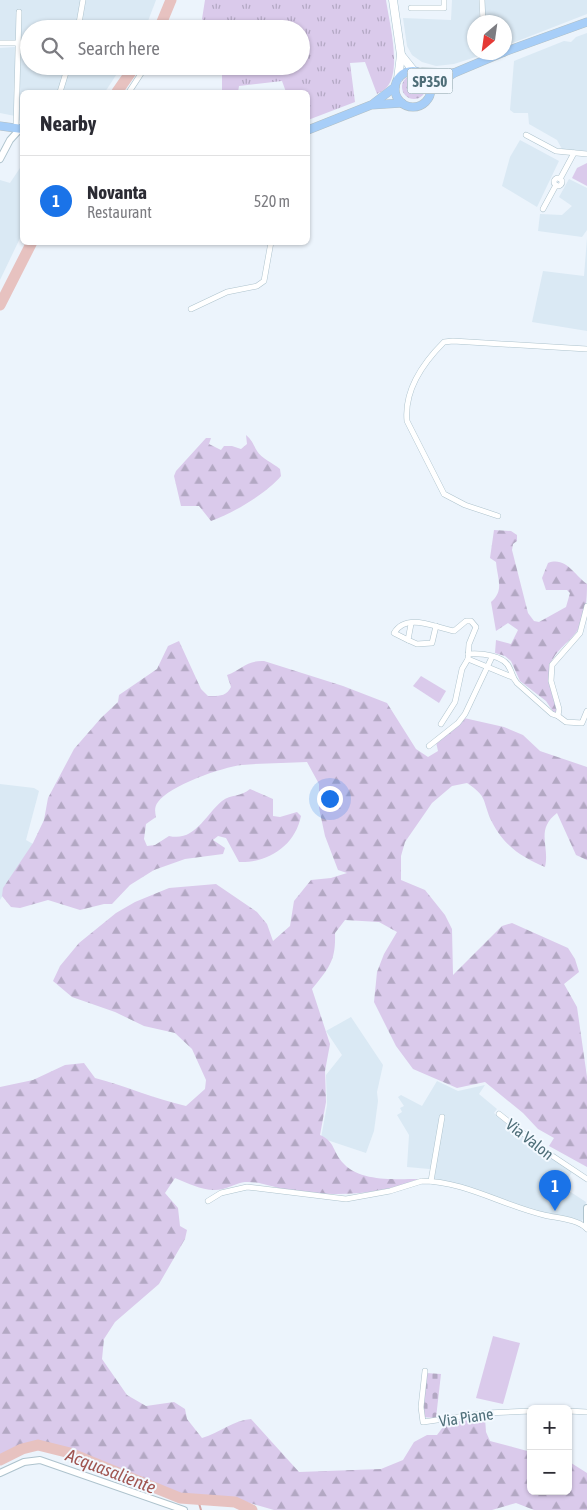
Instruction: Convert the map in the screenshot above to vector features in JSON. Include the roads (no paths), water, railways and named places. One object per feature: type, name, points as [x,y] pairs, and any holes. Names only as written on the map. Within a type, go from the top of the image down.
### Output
[{"type":"main road","points":[[393,0],[401,54],[398,78]]},
{"type":"main road","points":[[512,49],[587,22]]},
{"type":"main road","points":[[401,54],[413,70]]},
{"type":"main road","points":[[432,90],[454,73],[479,60]]},
{"type":"main road","name":"SP350","points":[[371,105],[402,103],[412,107],[423,104],[428,100],[432,90],[429,80],[422,72],[413,70],[404,72],[398,78],[395,87],[396,96],[402,103]]},
{"type":"main road","points":[[422,72],[454,73]]},
{"type":"main road","name":"SP350","points":[[310,129],[371,105],[395,87]]},
{"type":"street","points":[[80,20],[83,0]]},
{"type":"street","points":[[411,8],[444,8],[444,0]]},
{"type":"street","points":[[482,0],[483,15]]},
{"type":"street","points":[[0,158],[10,140],[13,128],[19,43],[19,12]]},
{"type":"street","points":[[0,43],[19,43]]},
{"type":"street","points":[[61,90],[65,75]]},
{"type":"street","points":[[130,90],[140,75]]},
{"type":"street","points":[[10,140],[13,128]]},
{"type":"street","points":[[526,135],[556,151],[587,154]]},
{"type":"street","points":[[0,150],[0,158]]},
{"type":"street","points":[[543,209],[556,185],[562,184],[560,179],[574,153]]},
{"type":"street","points":[[191,309],[227,292],[257,286],[264,281],[270,245]]},
{"type":"street","points":[[498,516],[465,505],[444,494],[407,421],[406,409],[410,390],[427,362],[444,342],[587,349]]},
{"type":"street","points":[[558,716],[560,713],[552,681],[552,665],[580,633],[587,606]]},
{"type":"street","points":[[436,626],[431,644],[417,644],[394,632],[403,624],[422,622],[454,631],[466,621],[475,623],[476,627],[468,656],[462,669],[455,702],[441,724]]},
{"type":"street","points":[[408,640],[411,624]]},
{"type":"street","points":[[468,656],[492,657],[504,661],[510,668],[512,677]]},
{"type":"street","points":[[468,656],[487,668],[512,677],[552,714],[566,722],[582,723],[587,711]]},
{"type":"street","points":[[429,746],[461,720],[492,657]]},
{"type":"street","name":"Via Valon","points":[[499,1114],[542,1149],[587,1179]]},
{"type":"street","points":[[431,1181],[442,1117]]},
{"type":"street","points":[[208,1201],[218,1195],[247,1187],[346,1198],[364,1197],[422,1181],[431,1181],[472,1191],[587,1228],[587,1208]]},
{"type":"street","points":[[209,1208],[218,1195]]},
{"type":"street","name":"Via Piane","points":[[425,1371],[421,1407],[423,1422],[486,1413],[527,1411]]},
{"type":"street","points":[[572,1410],[587,1412]]},
{"type":"street","points":[[0,1473],[24,1462],[40,1460],[184,1510]]},
{"type":"waterway","points":[[163,20],[171,0]]},
{"type":"waterway","points":[[118,90],[129,75]]},
{"type":"waterway","points":[[0,305],[30,245]]},
{"type":"waterway","name":"Acquasaliente","points":[[0,1460],[22,1449],[38,1445],[70,1453],[180,1498],[235,1502],[252,1510]]},
{"type":"waterway","points":[[198,1500],[201,1510]]},
{"type":"place","name":"Novanta","points":[[555,1211]]}]
